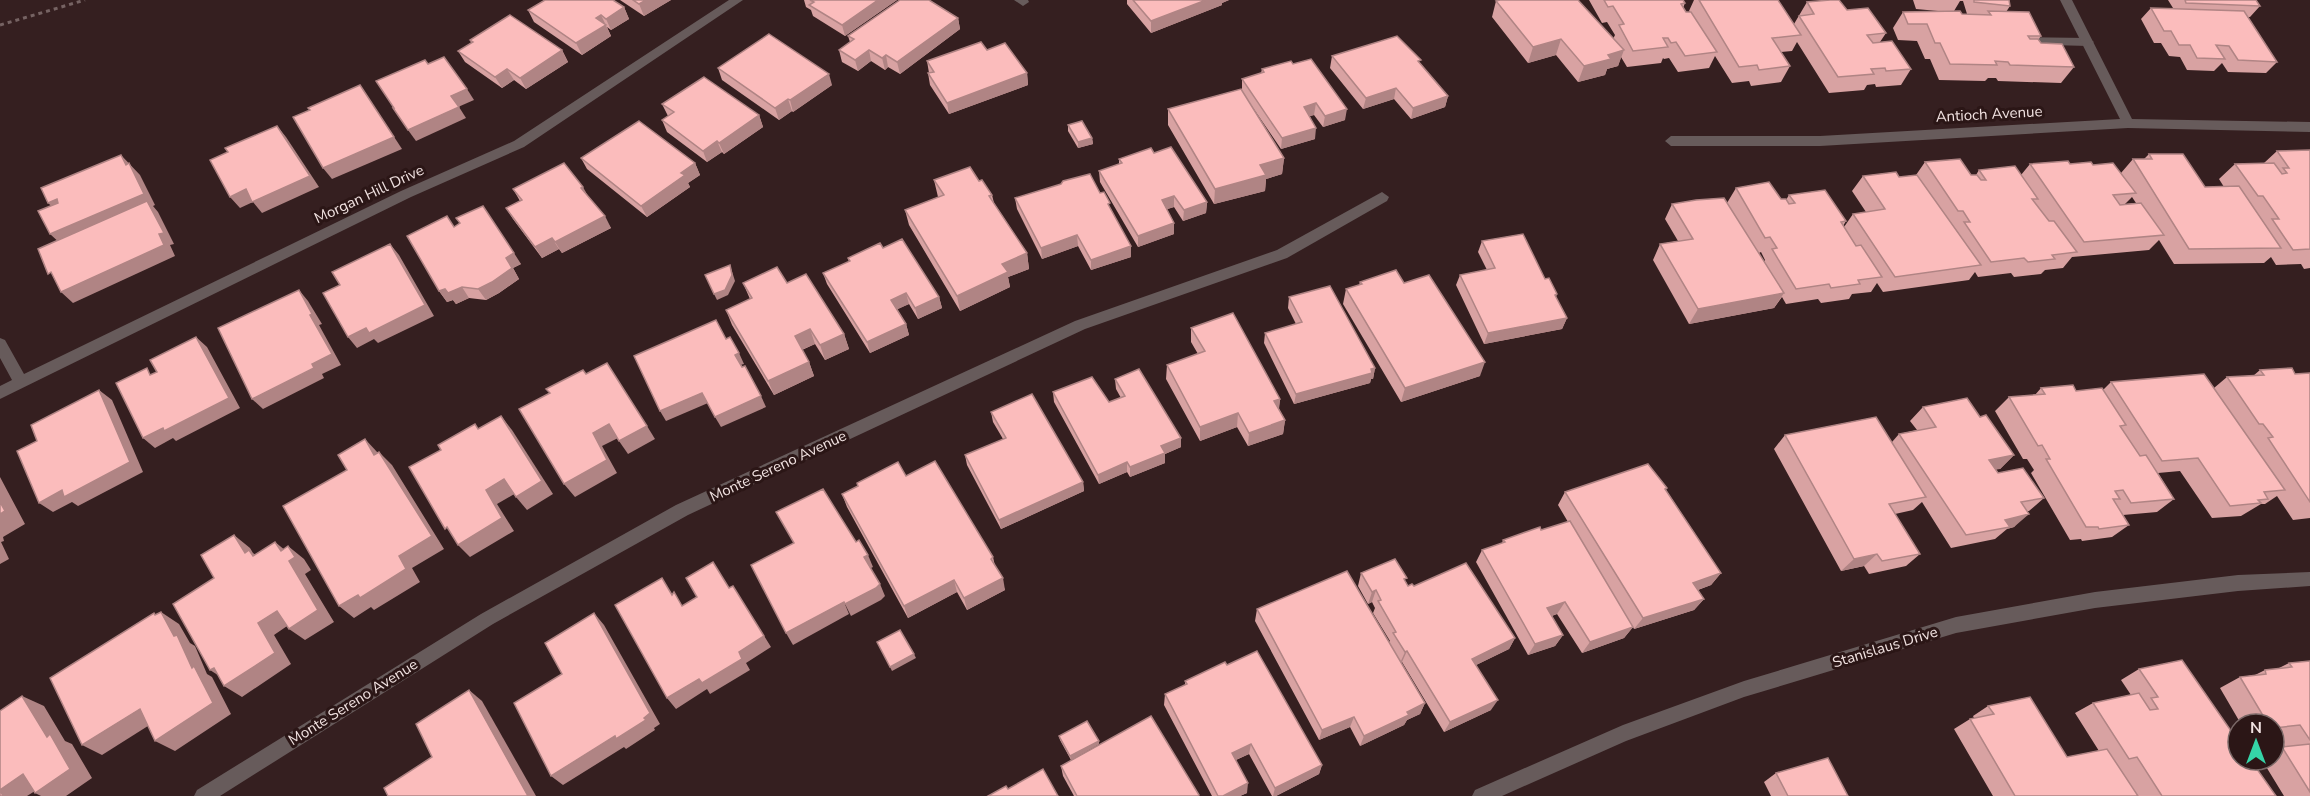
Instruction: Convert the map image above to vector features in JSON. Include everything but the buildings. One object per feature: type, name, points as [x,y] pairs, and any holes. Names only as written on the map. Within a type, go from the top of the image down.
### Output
[{"type":"street","name":"Morgan Hill Drive","points":[[0,393],[397,198],[519,144],[578,108],[737,0]]},
{"type":"street","points":[[2066,0],[2128,123]]},
{"type":"street","points":[[2023,41],[2088,42]]},
{"type":"street","name":"Antioch Avenue","points":[[1671,141],[1820,141],[2128,123],[2310,126]]},
{"type":"street","name":"Monte Sereno Avenue","points":[[203,796],[487,620],[682,510],[1080,325],[1282,254],[1382,197]]},
{"type":"street","points":[[0,344],[21,382]]},
{"type":"street","name":"Stanislaus Drive","points":[[1482,796],[1623,734],[1744,689],[1956,625],[2107,598],[2228,584],[2310,579]]},
{"type":"path","points":[[0,25],[85,0]]}]
